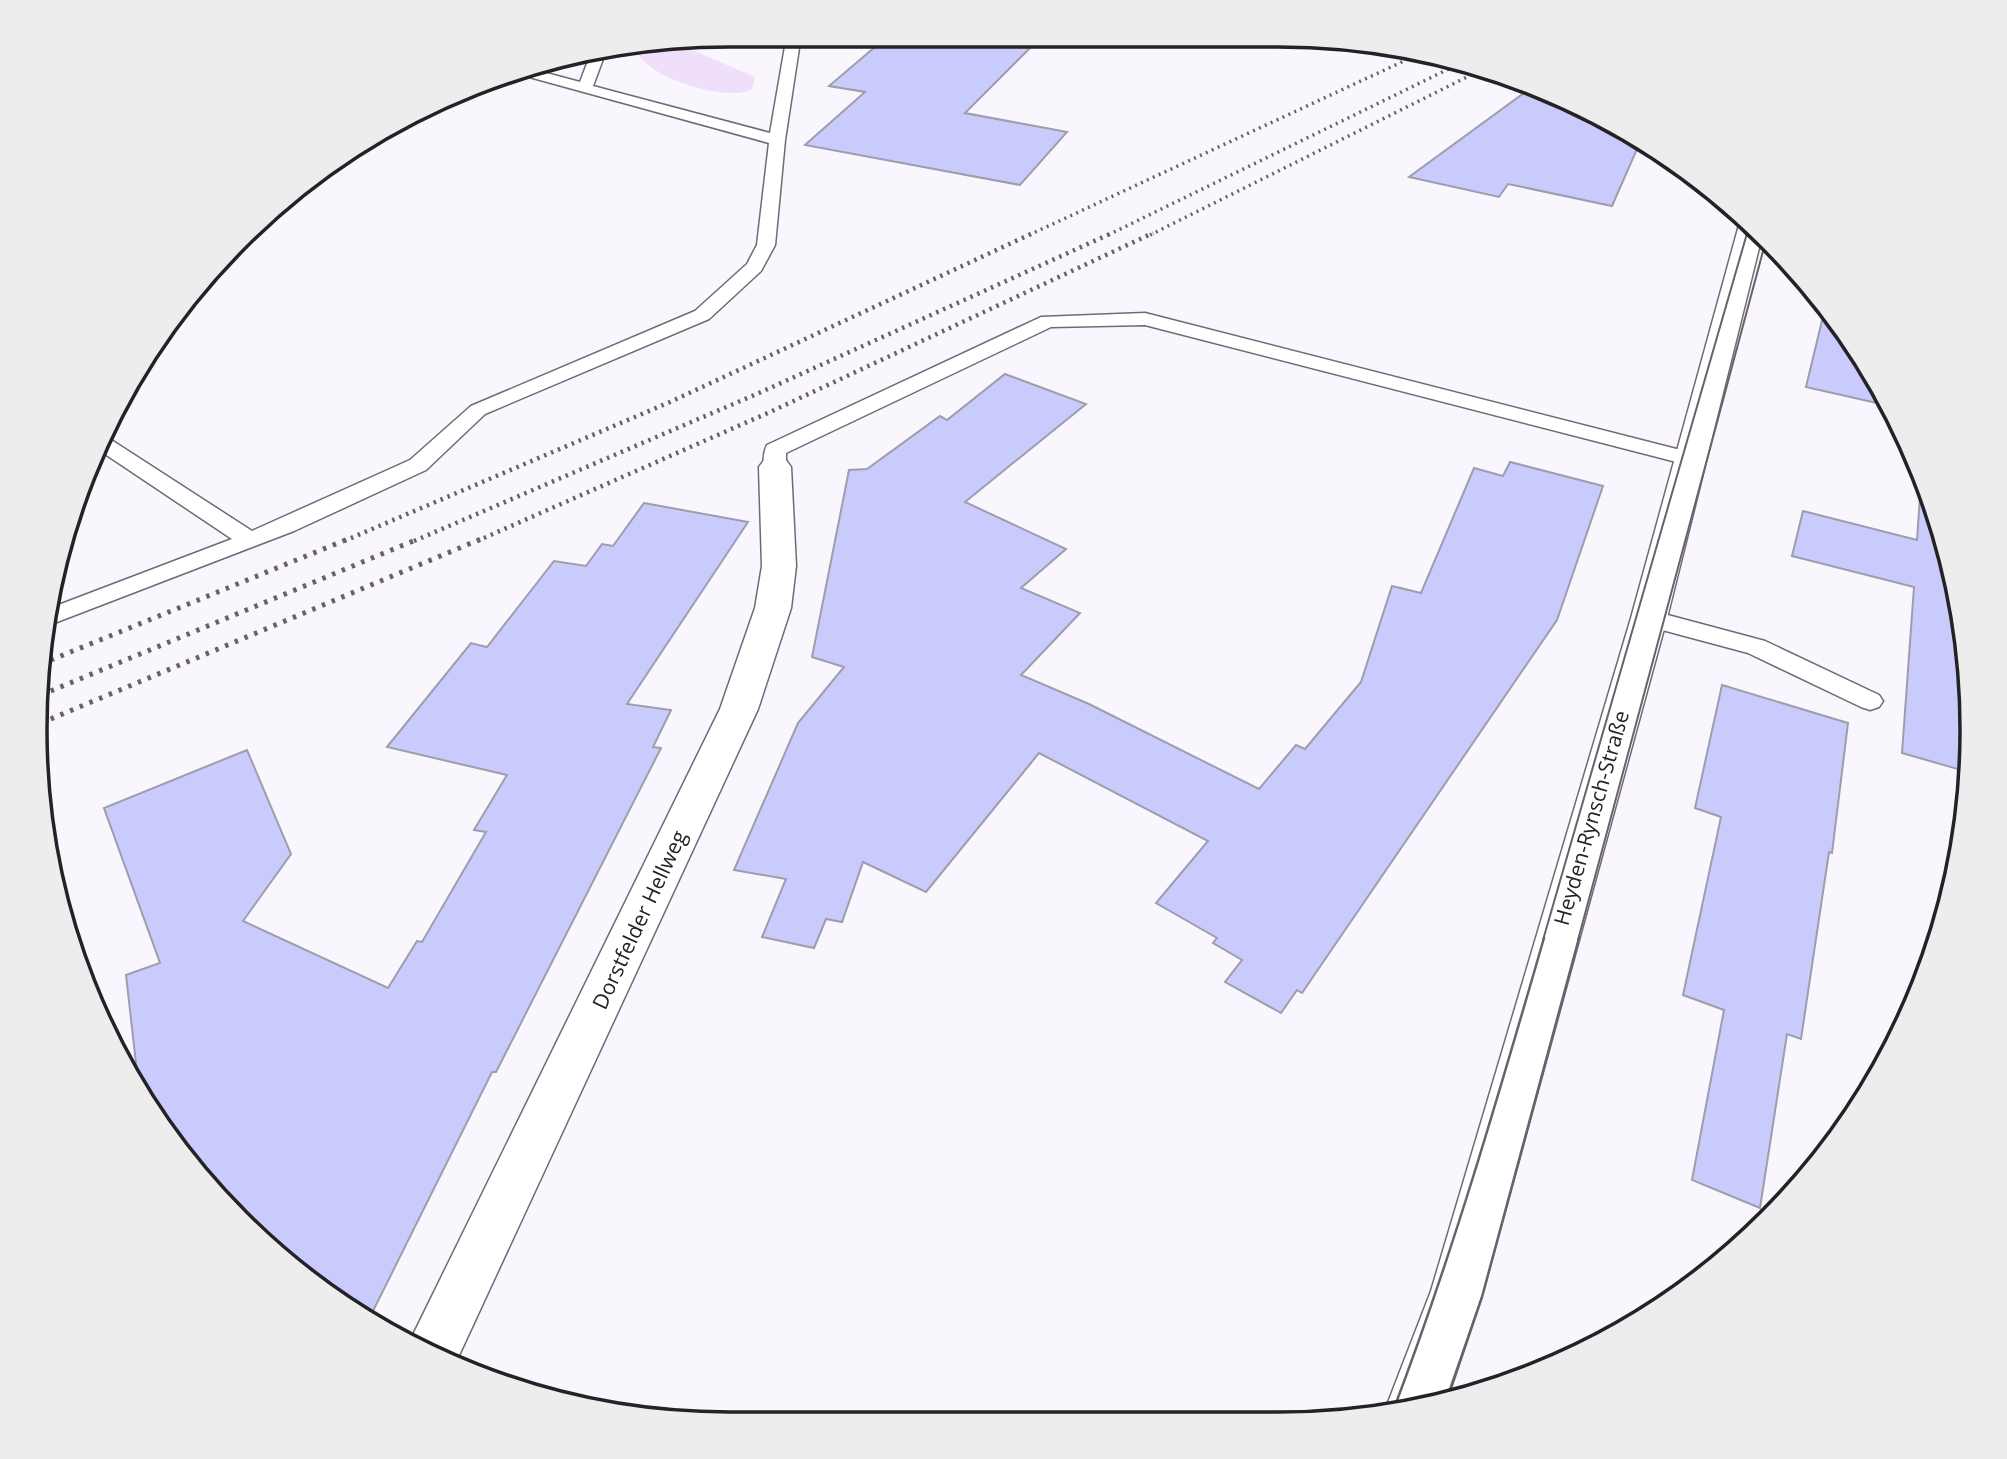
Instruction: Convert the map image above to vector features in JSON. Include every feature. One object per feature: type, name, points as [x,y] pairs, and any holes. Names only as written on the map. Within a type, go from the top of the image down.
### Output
[{"type":"main road","name":"Heyden-Rynsch-Straße","points":[[1418,1397],[1457,1291],[1649,618],[1749,237]]},
{"type":"main road","name":"Dorstfelder Hellweg","points":[[436,1345],[739,709],[774,608],[779,566],[775,467]]},
{"type":"lane","points":[[57,615],[250,540],[418,465],[478,410],[702,315],[755,267],[766,245],[792,47]]},
{"type":"lane","points":[[585,88],[596,60]]},
{"type":"lane","points":[[536,75],[778,140]]},
{"type":"lane","points":[[775,467],[775,450],[1048,321],[1145,319],[1692,460]]},
{"type":"lane","points":[[109,447],[250,540]]},
{"type":"lane","points":[[1649,618],[1756,648],[1870,701]]},
{"type":"shaded area","points":[[689,49],[753,76],[755,80],[751,90],[739,93],[705,90],[668,77],[641,59],[638,53]]},
{"type":"building","points":[[875,47],[1031,47],[965,113],[1067,132],[1020,185],[805,145],[865,92],[829,86]]},
{"type":"building","points":[[1524,93],[1579,118],[1637,150],[1612,206],[1508,184],[1499,197],[1409,177]]},
{"type":"building","points":[[1822,319],[1845,350],[1876,403],[1806,387]]},
{"type":"building","points":[[1005,374],[1086,404],[965,502],[1066,549],[1021,588],[1080,613],[1021,675],[1089,704],[1259,789],[1296,745],[1305,749],[1361,682],[1392,586],[1421,593],[1474,468],[1503,476],[1510,462],[1603,486],[1557,620],[1302,993],[1297,990],[1281,1013],[1225,982],[1242,960],[1213,943],[1217,938],[1156,903],[1208,841],[1039,753],[926,892],[863,862],[842,922],[826,919],[814,948],[762,937],[786,879],[734,870],[798,723],[844,667],[812,657],[849,470],[867,469],[940,416],[947,420]]},
{"type":"building","points":[[1920,499],[1937,553],[1954,640],[1960,730],[1958,769],[1902,753],[1914,587],[1792,556],[1803,511],[1917,540]]},
{"type":"building","points":[[644,503],[748,522],[627,704],[671,710],[653,747],[661,748],[496,1072],[492,1072],[373,1311],[314,1271],[247,1212],[188,1145],[139,1071],[126,975],[160,963],[104,808],[247,750],[291,854],[243,921],[388,988],[417,941],[422,942],[486,832],[474,830],[507,775],[387,747],[471,643],[487,647],[554,561],[586,566],[602,544],[613,546]]},
{"type":"building","points":[[1722,685],[1848,723],[1832,853],[1829,852],[1801,1039],[1787,1034],[1760,1208],[1692,1180],[1724,1010],[1683,995],[1721,817],[1695,808]]},
{"type":"tram line","points":[[1543,940],[1747,235]]},
{"type":"tram line","points":[[1578,940],[1763,250]]},
{"type":"tram line","points":[[1397,1401],[1455,1235],[1544,938]]},
{"type":"tram line","points":[[1450,1390],[1482,1297],[1579,938]]},
{"type":"railway","points":[[1029,235],[1407,59]]},
{"type":"railway","points":[[1108,235],[1449,69]]},
{"type":"railway","points":[[1150,235],[1471,75]]},
{"type":"railway","points":[[344,541],[670,402],[1033,233]]},
{"type":"railway","points":[[414,541],[759,393],[1112,233]]},
{"type":"railway","points":[[477,541],[770,412],[1153,233]]},
{"type":"railway","points":[[51,660],[348,539]]},
{"type":"railway","points":[[49,692],[418,539]]},
{"type":"railway","points":[[47,720],[481,539]]}]
